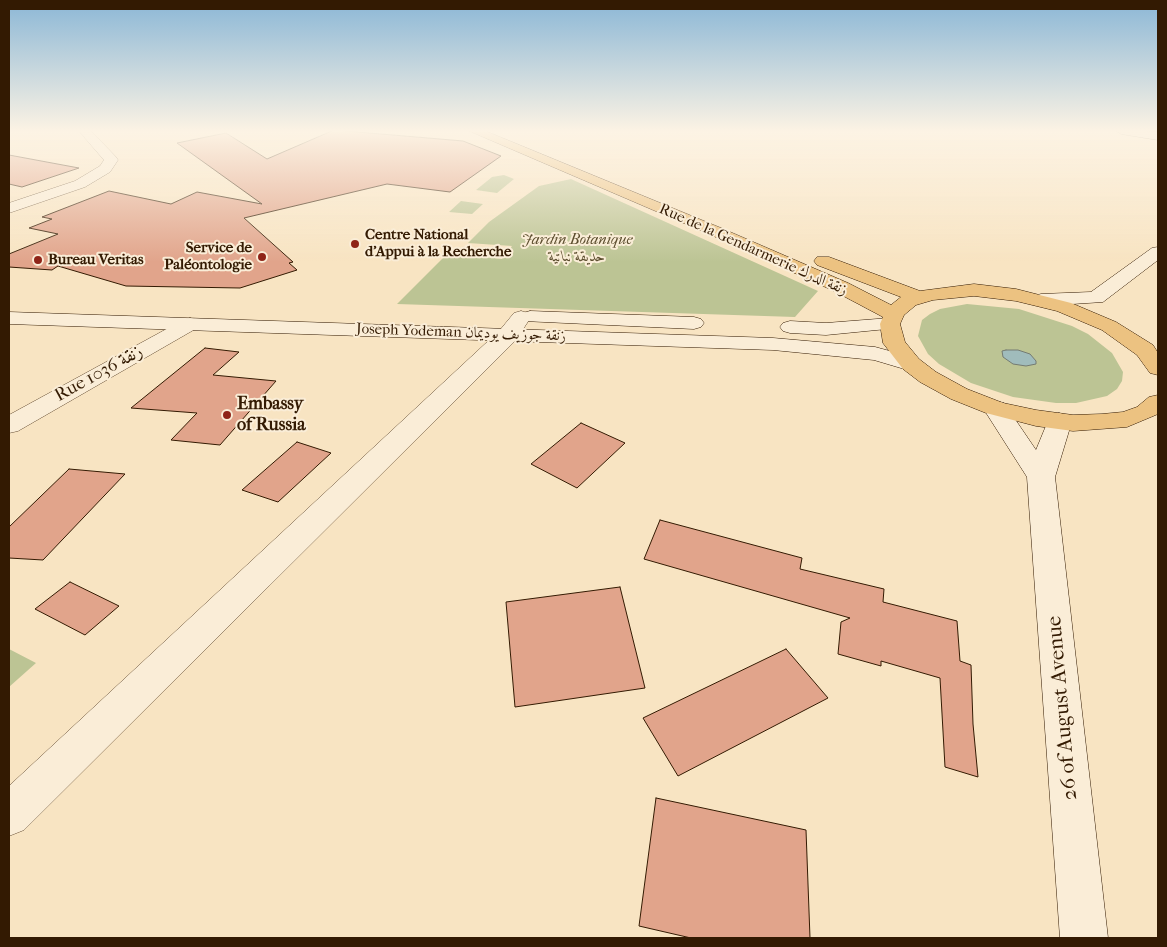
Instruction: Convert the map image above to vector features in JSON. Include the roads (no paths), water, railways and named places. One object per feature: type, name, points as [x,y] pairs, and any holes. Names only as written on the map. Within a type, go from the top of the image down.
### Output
[{"type":"main road","name":"Rue de la Gendarmerie زنقة الدرك","points":[[578,174],[841,287],[892,319]]},
{"type":"main road","name":"Rue de la Gendarmerie زنقة الدرك","points":[[605,174],[918,297]]},
{"type":"main road","points":[[1158,368],[1152,350],[1117,330],[1094,308],[974,290],[951,291],[918,297],[892,319],[894,343],[911,364],[928,377],[959,394],[995,408],[1036,418],[1059,421],[1102,422],[1127,419],[1146,412],[1158,402]]},
{"type":"street","points":[[9,208],[80,184],[97,174]]},
{"type":"street","points":[[1094,308],[1158,252]]},
{"type":"street","name":"Joseph Yodeman زنقة جوزيف يوديمان","points":[[9,302],[445,314],[514,326],[597,318],[826,329],[892,319]]},
{"type":"street","name":"Joseph Yodeman زنقة جوزيف يوديمان","points":[[9,318],[190,324],[514,326],[773,344],[859,352],[911,364]]},
{"type":"street","name":"Rue 1036 زنقة","points":[[9,425],[190,324]]},
{"type":"street","points":[[9,815],[514,326]]},
{"type":"street","name":"26 of August Avenue","points":[[995,408],[1042,477]]},
{"type":"street","name":"26 of August Avenue","points":[[1059,421],[1042,477],[1084,938]]},
{"type":"water","points":[[1018,350],[1030,354],[1036,361],[1036,364],[1026,366],[1013,364],[1003,357],[1002,351]]},
{"type":"place","name":"Centre National d'Appui à la Recherche","points":[[355,244]]},
{"type":"place","name":"Service de Paléontologie","points":[[262,257]]},
{"type":"place","name":"Bureau Veritas","points":[[38,260]]},
{"type":"place","name":"Embassy of Russia","points":[[227,415]]},
{"type":"park label","name":"Jardin Botanique حديقة نباتية","points":[[577,248]]}]
